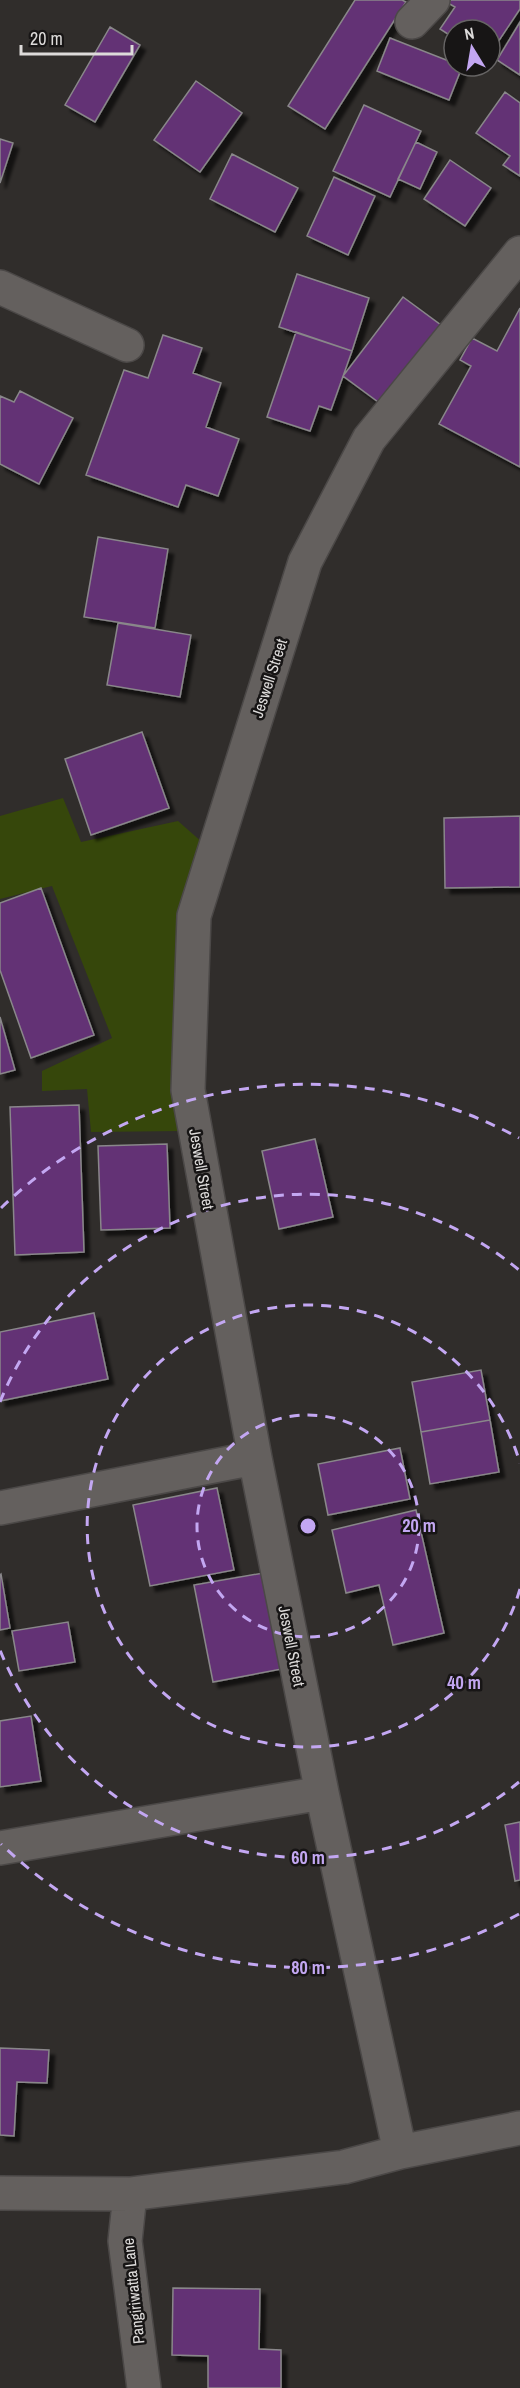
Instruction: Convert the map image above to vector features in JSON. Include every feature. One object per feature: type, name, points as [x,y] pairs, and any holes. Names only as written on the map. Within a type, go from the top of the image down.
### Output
[{"type":"street","name":"Jeswell Street","points":[[400,2152],[322,1793],[255,1458],[188,1090],[194,916],[306,562],[369,439],[520,253]]},
{"type":"street","points":[[0,287],[127,345]]},
{"type":"street","points":[[0,1508],[255,1458]]},
{"type":"street","points":[[0,1848],[322,1793]]},
{"type":"street","points":[[0,2193],[130,2194],[344,2167],[400,2152],[520,2128]]},
{"type":"street","name":"Pangiriwatta Lane","points":[[130,2194],[124,2241],[144,2388]]},
{"type":"green space","points":[[63,798],[81,842],[178,821],[203,843],[183,1131],[91,1132],[87,1089],[42,1091],[42,1071],[112,1038],[52,886],[0,899],[0,816]]},
{"type":"building","points":[[355,0],[402,0],[406,2],[325,129],[288,106]]},
{"type":"building","points":[[451,0],[520,0],[520,9],[502,36],[502,18],[448,18],[455,7],[448,3]]},
{"type":"building","points":[[520,22],[520,75],[502,63],[502,52]]},
{"type":"building","points":[[110,27],[140,45],[95,122],[65,105]]},
{"type":"building","points":[[390,38],[442,58],[442,78],[458,78],[449,100],[377,71]]},
{"type":"building","points":[[196,81],[242,113],[200,172],[154,140]]},
{"type":"building","points":[[505,92],[520,103],[520,176],[503,165],[510,156],[476,133]]},
{"type":"building","points":[[364,105],[421,131],[390,197],[333,171]]},
{"type":"building","points":[[0,139],[13,143],[0,183]]},
{"type":"building","points":[[416,142],[437,152],[420,189],[398,179]]},
{"type":"building","points":[[232,154],[298,188],[275,232],[210,199]]},
{"type":"building","points":[[450,160],[491,188],[465,226],[424,199]]},
{"type":"building","points":[[334,177],[375,196],[348,255],[307,236]]},
{"type":"building","points":[[297,274],[369,298],[352,351],[279,327]]},
{"type":"building","points":[[403,297],[449,331],[389,410],[343,376]]},
{"type":"building","points":[[520,308],[520,467],[439,424],[471,366],[460,360],[472,338],[497,351]]},
{"type":"building","points":[[296,332],[352,351],[331,410],[319,406],[310,431],[267,417]]},
{"type":"building","points":[[163,335],[202,348],[193,373],[221,383],[206,427],[239,439],[218,496],[186,485],[178,507],[86,475],[124,370],[148,378]]},
{"type":"building","points":[[20,391],[73,418],[39,484],[0,464],[0,396],[14,402]]},
{"type":"building","points":[[98,537],[168,549],[155,628],[84,617]]},
{"type":"building","points":[[118,623],[191,635],[180,697],[107,685]]},
{"type":"building","points":[[142,732],[169,808],[91,835],[65,759]]},
{"type":"building","points":[[520,816],[520,887],[445,888],[444,818]]},
{"type":"building","points":[[41,888],[94,1035],[31,1058],[0,970],[0,903]]},
{"type":"building","points":[[0,1017],[15,1070],[0,1074]]},
{"type":"building","points":[[79,1105],[84,1252],[15,1255],[10,1107]]},
{"type":"building","points":[[315,1139],[333,1217],[279,1229],[262,1151]]},
{"type":"building","points":[[167,1144],[170,1228],[101,1230],[98,1146]]},
{"type":"building","points":[[94,1313],[108,1379],[0,1401],[0,1332]]},
{"type":"building","points":[[481,1370],[490,1420],[421,1432],[412,1382]]},
{"type":"building","points":[[490,1420],[499,1472],[430,1484],[421,1432]]},
{"type":"building","points":[[400,1448],[410,1499],[328,1515],[318,1464]]},
{"type":"building","points":[[217,1488],[234,1570],[150,1586],[133,1505]]},
{"type":"building","points":[[416,1510],[444,1633],[393,1645],[379,1585],[346,1593],[332,1530]]},
{"type":"building","points":[[269,1572],[287,1668],[213,1682],[194,1585]]},
{"type":"building","points":[[0,1575],[10,1628],[0,1630]]},
{"type":"building","points":[[68,1622],[75,1662],[19,1671],[12,1631]]},
{"type":"building","points":[[31,1716],[41,1781],[0,1787],[0,1721]]},
{"type":"building","points":[[520,1822],[520,1880],[515,1881],[505,1825]]},
{"type":"building","points":[[0,2048],[49,2050],[47,2083],[17,2082],[14,2136],[0,2135]]},
{"type":"building","points":[[173,2288],[260,2289],[259,2349],[281,2350],[281,2388],[208,2388],[208,2356],[172,2355]]}]
